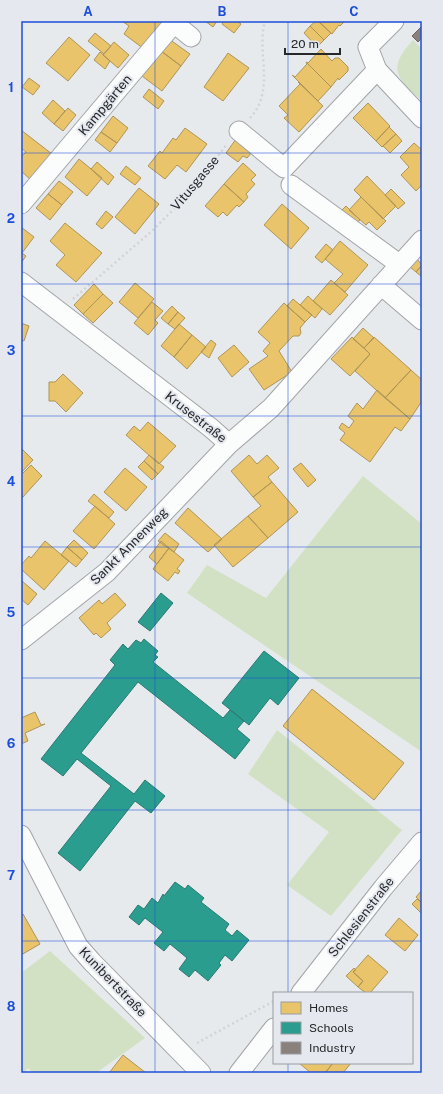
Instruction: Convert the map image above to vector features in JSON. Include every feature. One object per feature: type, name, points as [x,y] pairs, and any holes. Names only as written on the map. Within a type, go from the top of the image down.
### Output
[{"type":"street","points":[[394,21],[368,47],[376,70],[422,118]]},
{"type":"street","name":"Kampgärten","points":[[21,204],[174,23],[191,37]]},
{"type":"street","points":[[238,131],[284,168],[376,70]]},
{"type":"street","points":[[291,185],[399,264]]},
{"type":"street","name":"Krusestraße","points":[[21,282],[211,428],[229,444],[271,408],[422,240]]},
{"type":"street","points":[[381,285],[422,320]]},
{"type":"street","name":"Sankt Annenweg","points":[[21,640],[107,572],[229,444]]},
{"type":"street","name":"Kunibertstraße","points":[[21,835],[78,946],[201,1073]]},
{"type":"street","name":"Schlesienstraße","points":[[302,992],[383,888],[422,842]]},
{"type":"street","points":[[239,1073],[273,1029]]},
{"type":"path","name":"Vitusgasse","points":[[60,311],[170,212],[196,186],[238,131],[254,114],[263,95],[265,78],[261,44],[265,21]]},
{"type":"path","points":[[181,1052],[273,1002]]},
{"type":"green space","points":[[413,40],[422,49],[422,101],[406,86],[398,73],[397,66],[400,59]]},
{"type":"green space","points":[[363,476],[422,524],[422,752],[187,593],[207,565],[266,598]]},
{"type":"green space","points":[[277,730],[402,830],[331,916],[287,885],[329,832],[248,774]]},
{"type":"green space","points":[[50,951],[145,1038],[96,1073],[33,1073],[28,1068],[24,1073],[21,1073],[21,973]]},
{"type":"building: Homes","points":[[122,21],[164,21],[144,49],[124,34],[129,26]]},
{"type":"building: Homes","points":[[205,21],[217,21],[213,27]]},
{"type":"building: Homes","points":[[224,21],[237,21],[241,24],[234,33],[222,24]]},
{"type":"building: Homes","points":[[318,21],[331,33],[324,40],[310,26]]},
{"type":"building: Homes","points":[[318,21],[345,21],[340,26],[339,25],[332,34]]},
{"type":"building: Homes","points":[[310,26],[324,40],[317,47],[304,33]]},
{"type":"building: Homes","points":[[95,33],[111,46],[104,54],[88,41]]},
{"type":"building: Homes","points":[[69,37],[90,55],[68,81],[46,63]]},
{"type":"building: Homes","points":[[169,39],[190,54],[181,66],[161,51]]},
{"type":"building: Homes","points":[[114,42],[129,55],[118,68],[103,55]]},
{"type":"building: Homes","points":[[321,49],[332,61],[335,58],[339,58],[348,67],[348,71],[339,80],[338,78],[331,87],[306,62],[308,63]]},
{"type":"building: Homes","points":[[161,51],[181,66],[162,91],[142,76]]},
{"type":"building: Homes","points":[[100,52],[110,61],[105,69],[94,60]]},
{"type":"building: Homes","points":[[228,53],[249,68],[223,101],[204,87]]},
{"type":"building: Homes","points":[[306,62],[331,87],[318,101],[292,75],[295,77],[307,64]]},
{"type":"building: Homes","points":[[29,78],[40,86],[33,95],[22,87]]},
{"type":"building: Homes","points":[[298,82],[323,106],[299,132],[284,118],[288,115],[279,106],[300,84]]},
{"type":"building: Homes","points":[[149,89],[164,101],[158,109],[143,97]]},
{"type":"building: Homes","points":[[53,100],[65,111],[54,124],[42,113]]},
{"type":"building: Homes","points":[[368,103],[390,126],[376,141],[353,118]]},
{"type":"building: Homes","points":[[68,108],[76,115],[63,131],[54,124]]},
{"type":"building: Homes","points":[[113,116],[128,128],[117,143],[101,132]]},
{"type":"building: Homes","points":[[389,127],[396,134],[382,147],[376,141]]},
{"type":"building: Homes","points":[[185,128],[207,144],[186,172],[177,165],[165,179],[148,166],[160,151],[162,153],[173,138],[176,140]]},
{"type":"building: Homes","points":[[21,130],[52,154],[31,180],[21,171],[21,157],[26,152],[21,148]]},
{"type":"building: Homes","points":[[101,132],[117,143],[110,152],[95,140]]},
{"type":"building: Homes","points":[[396,134],[402,141],[390,153],[383,146]]},
{"type":"building: Homes","points":[[236,139],[252,152],[247,158],[243,156],[238,162],[226,153]]},
{"type":"building: Homes","points":[[414,143],[422,150],[422,185],[416,191],[401,175],[409,167],[400,157]]},
{"type":"building: Homes","points":[[79,159],[102,178],[87,196],[65,177]]},
{"type":"building: Homes","points":[[97,162],[114,177],[108,185],[91,169]]},
{"type":"building: Homes","points":[[243,163],[256,175],[251,180],[255,184],[246,194],[248,197],[244,202],[224,184]]},
{"type":"building: Homes","points":[[126,166],[141,178],[135,185],[120,174]]},
{"type":"building: Homes","points":[[367,176],[396,206],[383,219],[354,190]]},
{"type":"building: Homes","points":[[59,181],[73,192],[62,205],[48,194]]},
{"type":"building: Homes","points":[[224,184],[244,202],[239,207],[237,205],[227,216],[223,212],[218,217],[205,206]]},
{"type":"building: Homes","points":[[139,188],[159,204],[135,234],[115,217]]},
{"type":"building: Homes","points":[[391,189],[405,203],[398,209],[385,195]]},
{"type":"building: Homes","points":[[48,194],[62,205],[50,220],[36,208]]},
{"type":"building: Homes","points":[[361,197],[386,221],[377,230],[369,222],[366,225],[349,210]]},
{"type":"building: Homes","points":[[282,204],[309,228],[291,249],[264,225]]},
{"type":"building: Homes","points":[[346,206],[360,220],[354,225],[338,214]]},
{"type":"building: Homes","points":[[106,211],[113,217],[102,229],[96,224]]},
{"type":"building: Homes","points":[[65,223],[102,253],[76,282],[56,265],[65,255],[50,241]]},
{"type":"building: Homes","points":[[21,227],[34,237],[22,253],[26,256],[21,263]]},
{"type":"building: Homes","points":[[340,241],[368,265],[345,292],[334,283],[343,274],[325,259]]},
{"type":"building: Homes","points":[[326,244],[333,250],[322,263],[315,257]]},
{"type":"building: Homes","points":[[417,259],[422,265],[416,272],[410,267]]},
{"type":"building: Homes","points":[[422,265],[422,277],[416,272]]},
{"type":"building: Homes","points":[[331,280],[348,295],[330,315],[313,301]]},
{"type":"building: Homes","points":[[135,283],[154,299],[138,318],[119,302]]},
{"type":"building: Homes","points":[[94,284],[103,294],[83,314],[74,305]]},
{"type":"building: Homes","points":[[103,294],[113,303],[93,323],[83,314]]},
{"type":"building: Homes","points":[[308,296],[322,309],[315,318],[300,305]]},
{"type":"building: Homes","points":[[293,299],[312,315],[305,322],[287,306]]},
{"type":"building: Homes","points":[[152,302],[163,311],[155,320],[158,323],[148,335],[134,323]]},
{"type":"building: Homes","points":[[284,303],[305,322],[300,328],[301,333],[299,336],[293,336],[279,351],[292,372],[264,390],[249,369],[268,356],[263,351],[270,343],[258,332]]},
{"type":"building: Homes","points":[[172,306],[178,312],[168,324],[161,318]]},
{"type":"building: Homes","points":[[178,312],[185,318],[175,329],[168,324]]},
{"type":"building: Homes","points":[[21,323],[29,326],[24,341],[21,340]]},
{"type":"building: Homes","points":[[179,324],[192,335],[174,357],[161,346]]},
{"type":"building: Homes","points":[[363,328],[374,338],[364,348],[353,339]]},
{"type":"building: Homes","points":[[192,335],[206,347],[187,369],[174,357]]},
{"type":"building: Homes","points":[[352,337],[370,354],[350,376],[331,359]]},
{"type":"building: Homes","points":[[374,337],[411,370],[385,398],[355,371],[370,354],[364,348]]},
{"type":"building: Homes","points":[[211,340],[216,344],[209,358],[201,352]]},
{"type":"building: Homes","points":[[234,345],[249,362],[232,377],[218,358]]},
{"type":"building: Homes","points":[[411,370],[422,380],[422,401],[410,419],[385,398]]},
{"type":"building: Homes","points":[[63,374],[83,393],[66,412],[55,401],[49,401],[49,382],[55,382]]},
{"type":"building: Homes","points":[[377,390],[410,419],[401,431],[395,427],[370,462],[340,440],[345,433],[339,428],[342,423],[349,428],[354,421],[348,416],[357,403],[363,409]]},
{"type":"building: Homes","points":[[148,422],[176,446],[159,464],[126,435],[134,426],[140,431]]},
{"type":"building: Homes","points":[[21,448],[33,460],[21,473]]},
{"type":"building: Homes","points":[[149,455],[164,467],[158,474],[144,461]]},
{"type":"building: Homes","points":[[249,455],[257,464],[267,455],[279,468],[268,477],[272,482],[253,497],[231,471]]},
{"type":"building: Homes","points":[[144,461],[158,474],[152,480],[138,467]]},
{"type":"building: Homes","points":[[301,463],[316,480],[308,487],[293,469]]},
{"type":"building: Homes","points":[[31,465],[42,476],[22,498],[21,475]]},
{"type":"building: Homes","points":[[125,468],[147,487],[126,511],[104,492]]},
{"type":"building: Homes","points":[[272,482],[298,512],[268,538],[248,516],[261,506],[253,497]]},
{"type":"building: Homes","points":[[94,494],[114,512],[109,518],[88,501]]},
{"type":"building: Homes","points":[[95,506],[115,524],[94,549],[73,531]]},
{"type":"building: Homes","points":[[188,508],[222,539],[208,552],[175,523]]},
{"type":"building: Homes","points":[[248,516],[268,538],[233,567],[214,545]]},
{"type":"building: Homes","points":[[165,533],[179,544],[174,552],[158,541]]},
{"type":"building: Homes","points":[[74,540],[88,553],[82,560],[67,547]]},
{"type":"building: Homes","points":[[45,541],[69,561],[44,590],[21,569],[21,565],[29,556],[31,558]]},
{"type":"building: Homes","points":[[161,541],[169,548],[157,564],[149,557]]},
{"type":"building: Homes","points":[[67,547],[82,560],[76,567],[61,555]]},
{"type":"building: Homes","points":[[169,548],[184,560],[177,569],[180,571],[178,574],[175,572],[168,581],[153,569]]},
{"type":"building: Homes","points":[[22,581],[37,594],[28,605],[22,600]]},
{"type":"building: Homes","points":[[115,593],[126,605],[107,623],[111,629],[101,638],[96,633],[94,635],[79,618],[99,600],[102,604]]},
{"type":"building: Homes","points":[[312,689],[404,763],[374,800],[283,726]]},
{"type":"building: Homes","points":[[35,712],[41,725],[45,724],[25,733],[28,741],[21,744],[21,718]]},
{"type":"building: Homes","points":[[422,890],[422,903],[416,897]]},
{"type":"building: Homes","points":[[417,899],[422,903],[422,914],[412,904]]},
{"type":"building: Homes","points":[[23,914],[40,944],[21,955],[21,915]]},
{"type":"building: Homes","points":[[399,918],[418,935],[405,951],[385,935]]},
{"type":"building: Homes","points":[[368,955],[388,972],[371,992],[365,992],[358,987],[363,981],[353,972]]},
{"type":"building: Homes","points":[[354,968],[356,970],[353,972],[363,981],[358,987],[346,976]]},
{"type":"building: Homes","points":[[123,1055],[146,1073],[109,1073]]},
{"type":"building: Homes","points":[[300,1064],[332,1064],[325,1073],[311,1073]]},
{"type":"building: Homes","points":[[332,1064],[350,1064],[343,1073],[325,1073]]},
{"type":"building: Schools","points":[[161,593],[173,603],[150,631],[138,622]]},
{"type":"building: Schools","points":[[144,639],[158,651],[155,655],[158,657],[153,662],[223,718],[230,710],[244,721],[237,729],[250,740],[235,759],[138,682],[81,753],[134,794],[145,780],[165,796],[151,813],[135,801],[80,871],[58,853],[111,786],[77,759],[63,776],[41,759],[115,665],[110,660],[123,644],[128,649],[136,640],[141,643]]},
{"type":"building: Schools","points":[[264,651],[299,678],[278,705],[270,698],[249,725],[222,703]]},
{"type":"building: Schools","points":[[175,882],[185,889],[188,885],[204,898],[201,902],[229,924],[225,930],[232,936],[237,930],[249,940],[232,961],[225,955],[219,963],[221,965],[208,981],[195,970],[189,977],[179,969],[187,958],[170,944],[164,951],[154,943],[163,932],[145,918],[139,925],[129,917],[138,905],[144,909],[152,898],[158,903],[163,894],[164,896]]},
{"type":"building: Industry","points":[[422,26],[422,38],[418,42],[412,36]]}]
